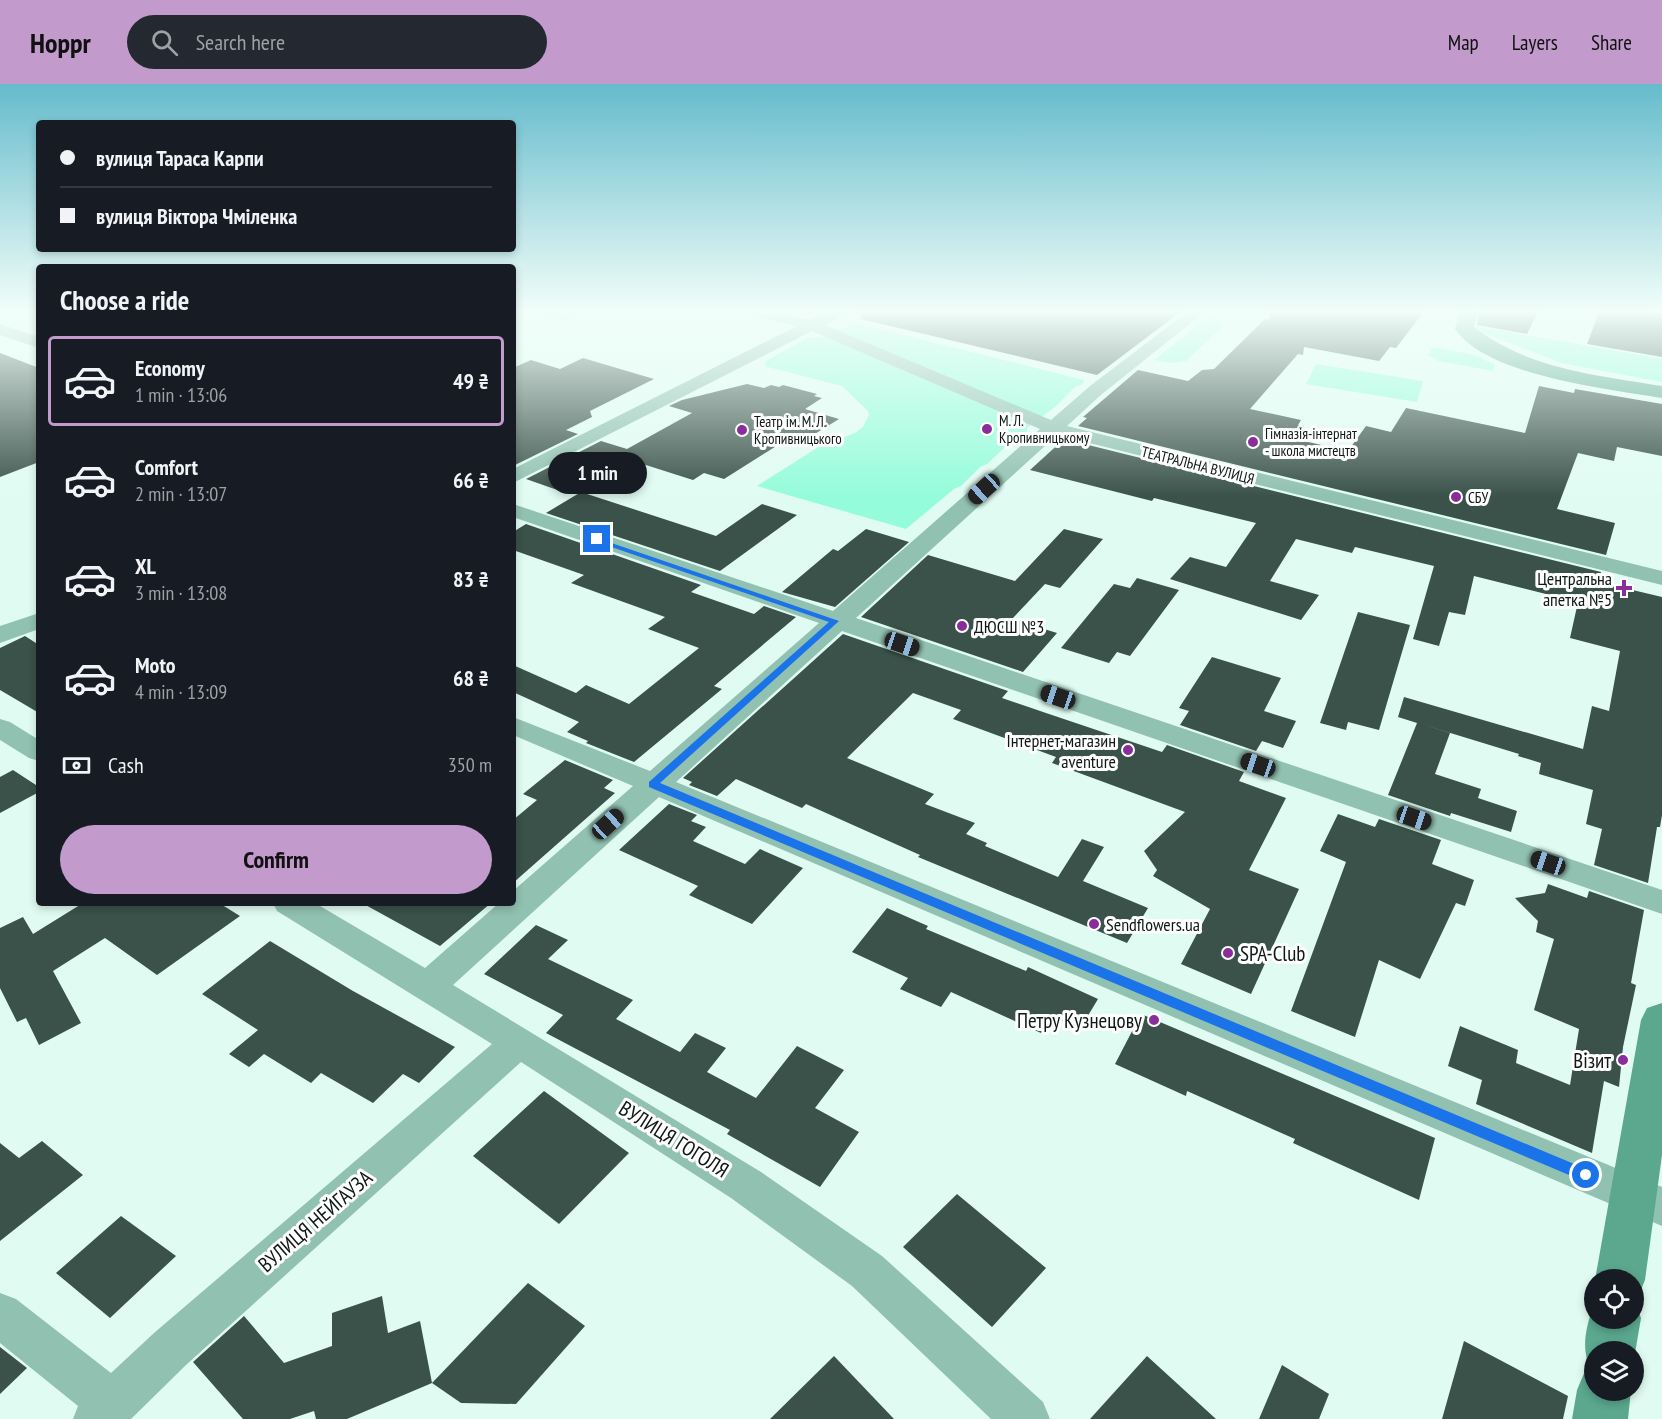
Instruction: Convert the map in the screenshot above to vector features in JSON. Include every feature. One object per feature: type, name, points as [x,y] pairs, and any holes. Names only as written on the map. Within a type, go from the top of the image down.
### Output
[{"type":"main road","points":[[1560,372],[1662,392]]},
{"type":"main road","points":[[1622,1269],[1662,1020]]},
{"type":"main road","points":[[1600,1419],[1602,1401]]},
{"type":"street","points":[[516,475],[718,372]]},
{"type":"street","name":"ТЕАТРАЛЬНА ВУЛИЦЯ","points":[[922,372],[1053,428],[1662,578]]},
{"type":"street","points":[[427,987],[835,621],[1119,372]]},
{"type":"street","points":[[516,511],[1662,902]]},
{"type":"street","points":[[0,635],[36,621]]},
{"type":"street","points":[[516,726],[1634,1195]]},
{"type":"street","points":[[0,728],[36,750]]},
{"type":"street","name":"ВУЛИЦЯ ГОГОЛЯ","points":[[294,906],[519,1042],[746,1185],[867,1270],[1026,1419]]},
{"type":"street","name":"ВУЛИЦЯ НЕЙГАУЗА","points":[[0,1316],[105,1411],[170,1349],[519,1042]]},
{"type":"green space","points":[[789,372],[1053,372],[1084,380],[1083,384],[1075,387],[1055,407],[1027,428],[1027,431],[1017,436],[961,486],[954,489],[906,529],[757,486],[817,448],[855,433],[863,427],[869,415],[868,411],[842,386]]},
{"type":"green space","points":[[1312,372],[1368,372],[1423,381],[1417,402],[1306,384]]},
{"type":"green space","points":[[1610,372],[1662,372],[1662,382]]},
{"type":"building","points":[[0,372],[36,372],[36,463],[0,477]]},
{"type":"building","points":[[516,372],[631,372],[654,379],[590,411],[592,417],[566,430],[578,434],[516,465]]},
{"type":"building","points":[[1135,372],[1148,372],[1188,381],[1199,372],[1282,372],[1250,409],[1301,420],[1298,425],[1304,426],[1295,439],[1348,451],[1366,426],[1391,432],[1406,408],[1525,433],[1539,386],[1574,393],[1575,389],[1662,404],[1662,456],[1617,447],[1614,461],[1578,453],[1557,509],[1615,523],[1606,555],[1078,426],[1087,418],[1083,417]]},
{"type":"building","name":"Театр ім. М. Л. Кропивницького","points":[[747,384],[764,388],[771,385],[779,387],[783,385],[817,394],[814,396],[822,398],[805,409],[839,419],[805,440],[796,438],[786,440],[724,479],[704,473],[693,480],[627,459],[566,493],[526,479],[601,441],[627,449],[692,413],[669,406],[682,400]]},
{"type":"building","points":[[1064,439],[1601,572],[1599,582],[1662,597],[1662,815],[1660,827],[1657,827],[1648,883],[1594,865],[1602,829],[1586,824],[1593,790],[1539,774],[1541,763],[1518,756],[1519,754],[1421,724],[1450,733],[1435,774],[1481,789],[1478,798],[1517,811],[1511,832],[1451,813],[1450,816],[1388,795],[1417,723],[1398,717],[1404,697],[1583,749],[1592,706],[1609,711],[1620,651],[1570,638],[1578,602],[1474,576],[1465,615],[1449,612],[1439,646],[1413,639],[1434,566],[1355,547],[1352,553],[1296,539],[1270,581],[1319,595],[1301,620],[1170,579],[1190,557],[1226,567],[1256,523],[1154,498],[1152,501],[1030,470]]},
{"type":"building","points":[[581,492],[716,536],[762,504],[797,515],[720,571],[546,513]]},
{"type":"building","points":[[526,524],[701,585],[691,592],[754,614],[764,606],[796,617],[714,686],[722,689],[634,762],[586,743],[588,741],[567,732],[579,722],[516,693],[516,666],[576,693],[586,685],[629,704],[699,648],[648,629],[665,617],[571,583],[584,575],[516,551],[516,530]]},
{"type":"building","points":[[866,529],[909,542],[835,607],[782,592],[833,549],[838,551]]},
{"type":"building","points":[[1064,529],[1103,539],[1060,588],[1045,584],[1012,619],[1057,633],[1023,672],[861,617],[928,555],[1015,581]]},
{"type":"building","points":[[1137,578],[1179,590],[1130,656],[1117,652],[1109,663],[1061,648],[1114,584],[1130,588]]},
{"type":"building","points":[[1358,612],[1410,625],[1379,730],[1348,722],[1346,730],[1320,723]]},
{"type":"building","points":[[843,634],[1008,691],[1002,698],[1162,752],[1167,745],[1244,772],[1239,781],[1286,798],[1249,870],[1299,889],[1251,994],[1181,964],[1210,909],[1153,876],[1157,870],[1144,851],[1185,812],[1052,763],[1056,757],[953,719],[961,710],[913,693],[847,758],[934,794],[925,804],[975,823],[966,834],[987,843],[985,846],[1058,877],[1082,839],[1104,847],[1083,881],[1148,908],[1127,943],[918,857],[920,855],[806,804],[802,808],[736,779],[717,796],[689,785],[692,782],[683,778]]},
{"type":"building","points":[[25,636],[36,643],[36,711],[0,690],[0,648]]},
{"type":"building","points":[[1212,657],[1281,678],[1264,711],[1296,721],[1283,748],[1262,741],[1256,751],[1180,725],[1189,711],[1179,708]]},
{"type":"building","points":[[565,760],[613,780],[604,788],[615,793],[516,880],[516,818],[537,800],[523,794]]},
{"type":"building","points":[[13,770],[36,785],[36,794],[0,813],[0,777]]},
{"type":"building","points":[[669,804],[697,815],[691,821],[706,827],[693,841],[745,864],[760,849],[803,868],[752,924],[689,895],[698,886],[619,850]]},
{"type":"building","points":[[1338,814],[1375,827],[1379,819],[1441,840],[1432,864],[1474,880],[1465,906],[1456,903],[1420,979],[1379,960],[1355,1037],[1291,1011],[1346,862],[1320,851]]},
{"type":"building","points":[[1548,884],[1587,898],[1589,891],[1644,910],[1631,983],[1636,985],[1623,1047],[1619,1087],[1604,1081],[1592,1153],[1476,1104],[1482,1080],[1448,1066],[1460,1026],[1518,1050],[1516,1063],[1570,1085],[1579,1029],[1534,1010],[1554,939],[1536,932],[1538,921],[1515,898],[1545,893]]},
{"type":"building","points":[[78,906],[224,906],[240,916],[157,975],[105,938],[53,971],[81,1023],[39,1045],[26,1018],[17,1022],[0,988],[0,928],[23,917],[33,934]]},
{"type":"building","points":[[367,906],[487,906],[440,946]]},
{"type":"building","points":[[887,908],[928,926],[926,929],[1026,971],[1028,967],[1098,999],[1080,1029],[1051,1016],[1041,1033],[951,992],[941,1007],[900,989],[908,978],[852,952]]},
{"type":"building","points":[[536,925],[568,940],[548,959],[633,1000],[616,1019],[680,1052],[695,1033],[726,1048],[707,1072],[756,1098],[797,1046],[844,1070],[815,1108],[859,1132],[820,1187],[727,1134],[730,1130],[546,1033],[563,1015],[484,974]]},
{"type":"building","points":[[270,941],[353,991],[455,1047],[419,1083],[403,1074],[373,1103],[321,1073],[311,1083],[264,1054],[249,1067],[229,1054],[258,1030],[202,994]]},
{"type":"building","points":[[1141,1014],[1435,1138],[1419,1200],[1293,1143],[1295,1139],[1187,1091],[1186,1096],[1115,1064]]},
{"type":"building","points":[[544,1091],[629,1153],[559,1224],[473,1156]]},
{"type":"building","points":[[42,1141],[83,1175],[0,1241],[0,1143],[19,1158]]},
{"type":"building","points":[[957,1194],[1046,1268],[992,1327],[903,1247]]},
{"type":"building","points":[[121,1216],[176,1256],[110,1318],[56,1273]]},
{"type":"building","points":[[528,1283],[585,1326],[516,1404],[461,1403],[432,1383]]},
{"type":"building","points":[[382,1296],[388,1333],[420,1321],[432,1383],[347,1419],[316,1419],[314,1411],[290,1419],[243,1419],[193,1362],[244,1316],[284,1363],[332,1346],[332,1313]]},
{"type":"building","points":[[1464,1341],[1568,1396],[1563,1419],[1442,1419]]},
{"type":"building","points":[[0,1347],[27,1368],[0,1394]]},
{"type":"building","points":[[834,1356],[894,1419],[770,1419]]},
{"type":"building","points":[[1147,1356],[1216,1419],[1090,1419]]},
{"type":"building","points":[[1282,1365],[1329,1394],[1319,1419],[1259,1419]]},
{"type":"place","name":"М. Л. Кропивницькому","points":[[987,429]]},
{"type":"place","name":"Театр ім. М. Л. Кропивницького","points":[[742,430]]},
{"type":"place","name":"Гімназія-інтернат - школа мистецтв","points":[[1253,442]]},
{"type":"place","name":"СБУ","points":[[1456,497]]},
{"type":"place","name":"Центральна апетка №5","points":[[1624,588]]},
{"type":"place","name":"ДЮСШ №3","points":[[962,626]]},
{"type":"place","name":"Інтернет-магазин aventure","points":[[1128,750]]},
{"type":"place","name":"Sendflowers.ua","points":[[1094,924]]},
{"type":"place","name":"SPA-Club","points":[[1228,953]]},
{"type":"place","name":"Петру Кузнецову","points":[[1154,1020]]},
{"type":"place","name":"Візит","points":[[1623,1060]]},
{"type":"route","points":[[597,539],[835,621],[652,784],[1586,1175]]}]
